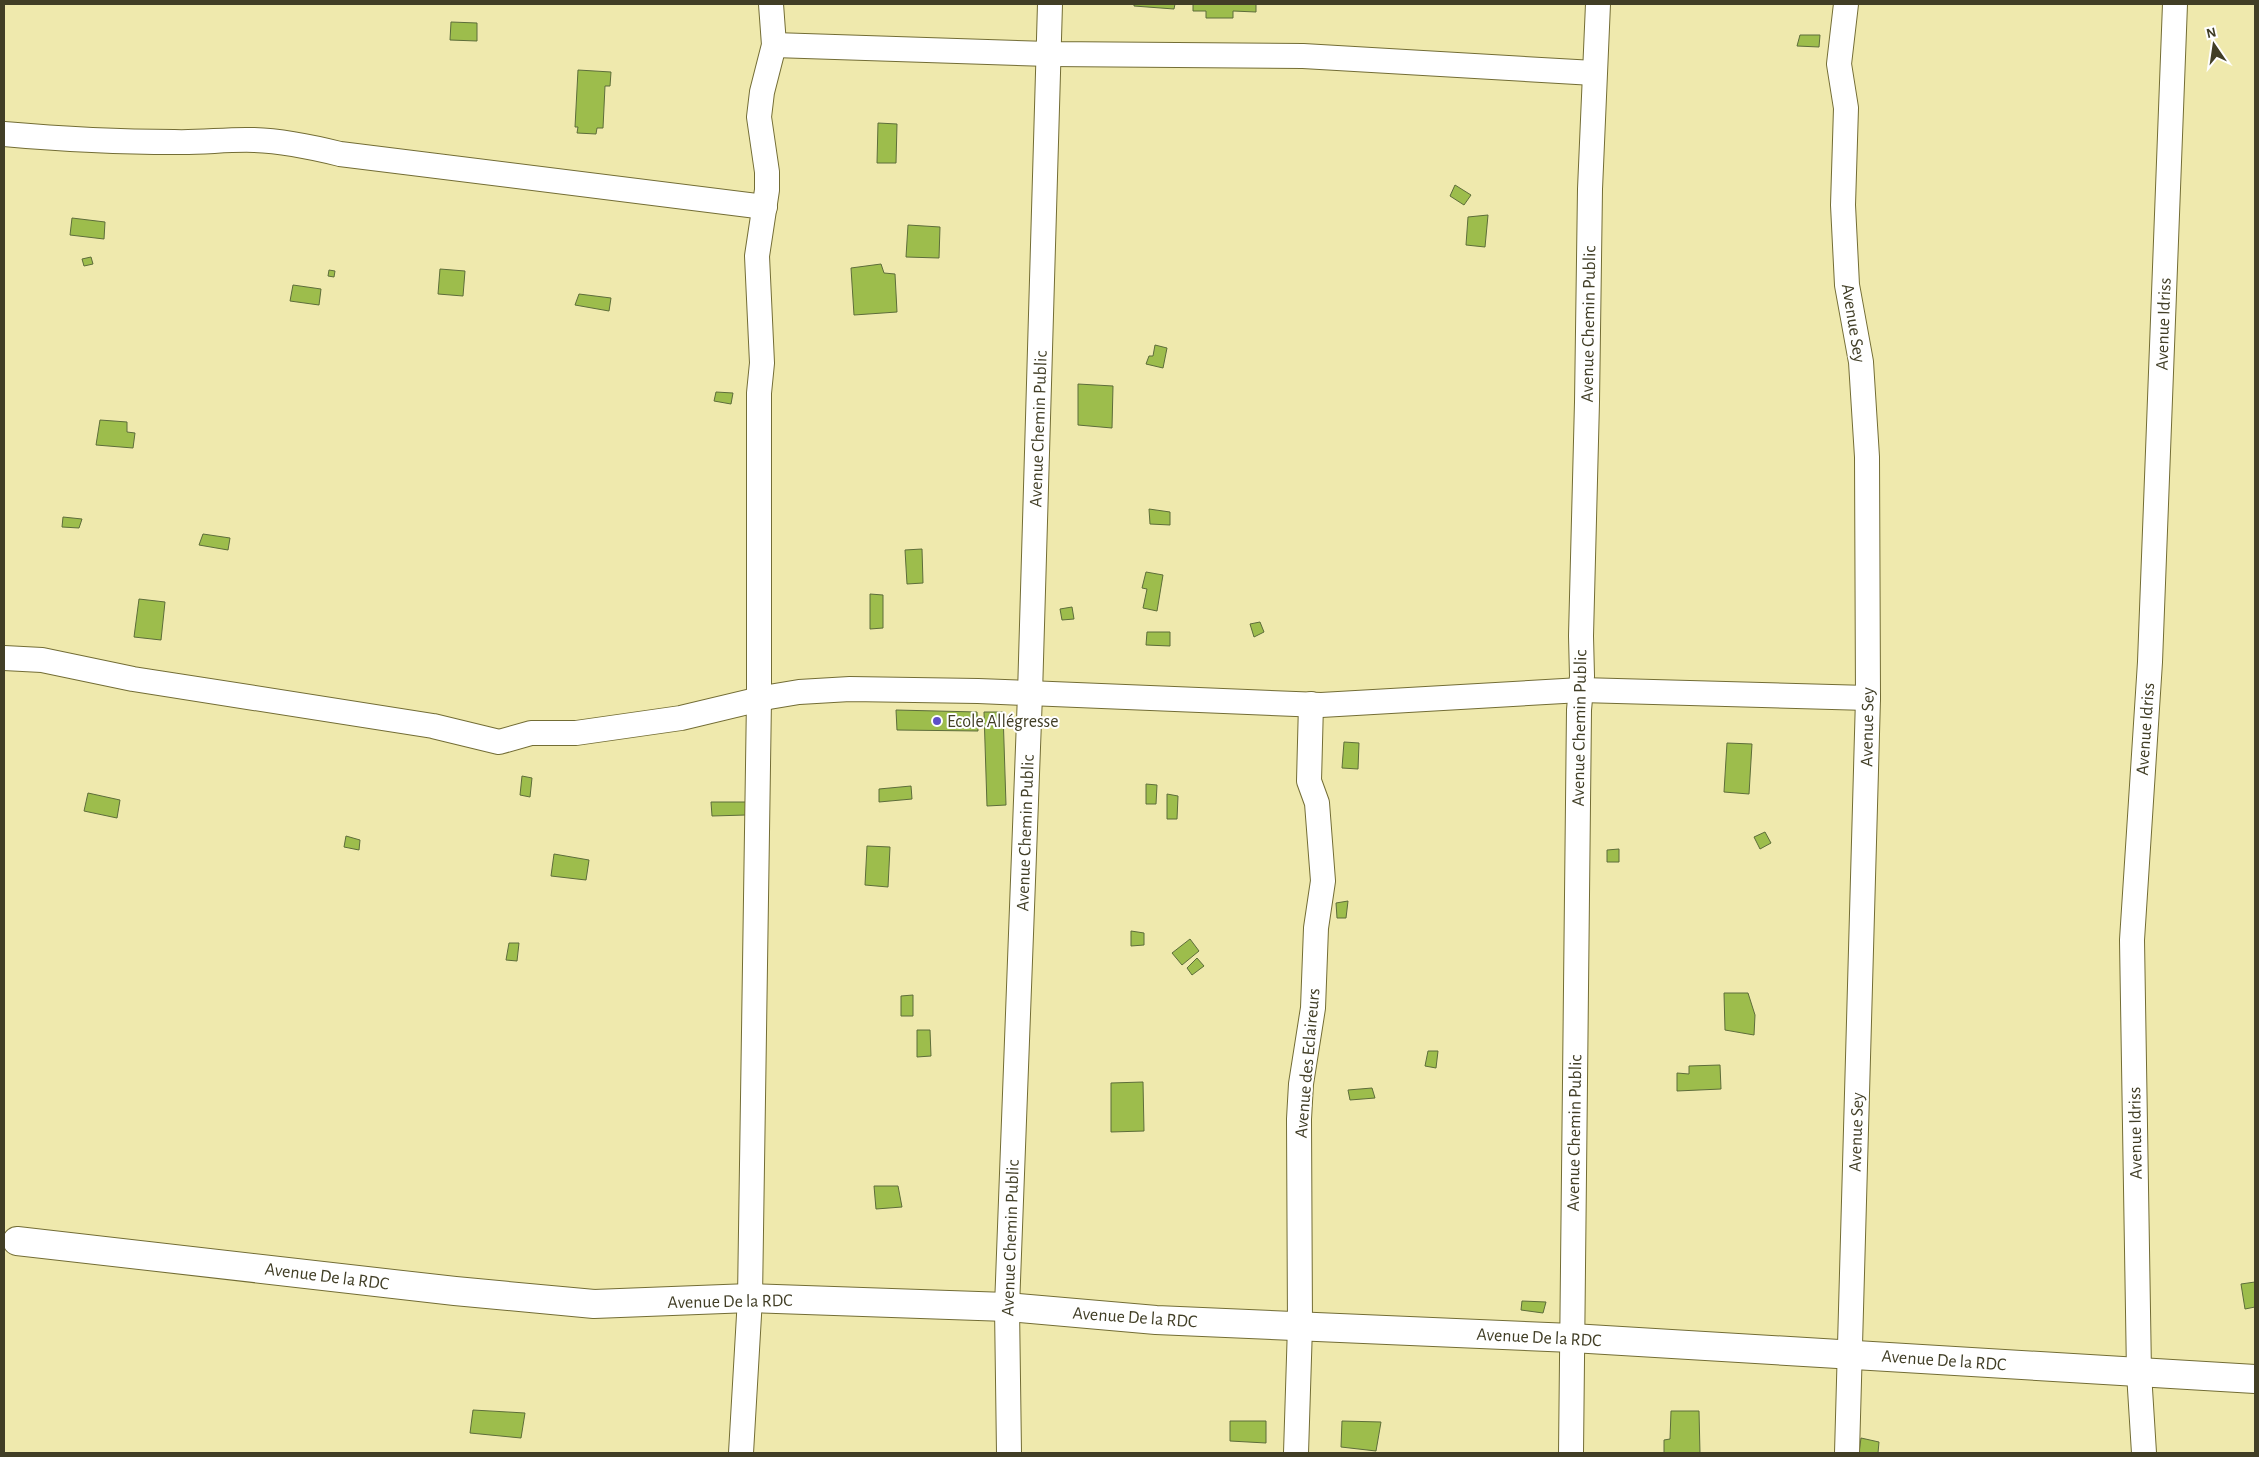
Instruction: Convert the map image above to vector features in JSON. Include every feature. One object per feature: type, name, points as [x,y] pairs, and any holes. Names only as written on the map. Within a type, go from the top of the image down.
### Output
[{"type":"street","points":[[741,1453],[750,1298],[759,699],[759,403],[762,363],[758,256],[765,207],[767,172],[760,117],[762,92],[774,45],[771,4]]},
{"type":"street","name":"Avenue Chemin Public","points":[[1009,1453],[1007,1307],[1030,694],[1050,4]]},
{"type":"street","name":"Avenue Chemin Public","points":[[1571,1453],[1582,534],[1594,73],[1598,4]]},
{"type":"street","name":"Avenue Sey","points":[[1846,4],[1838,64],[1846,108],[1843,205],[1847,285],[1861,362],[1867,457],[1868,698],[1847,1453]]},
{"type":"street","name":"Avenue Idriss","points":[[2144,1453],[2139,1373],[2132,940],[2150,652],[2175,4]]},
{"type":"street","points":[[774,45],[1049,54],[1302,56],[1594,73]]},
{"type":"street","points":[[4,134],[81,141],[274,142],[312,147],[340,154],[765,207]]},
{"type":"street","points":[[4,658],[42,660],[133,679],[434,726],[499,742],[531,733],[576,732],[681,718],[759,699],[799,692],[850,689],[911,689],[1311,704],[1581,690],[1868,698]]},
{"type":"street","name":"Avenue des Eclaireurs","points":[[1296,1453],[1300,1326],[1299,1119],[1301,1084],[1313,1008],[1316,928],[1323,881],[1317,803],[1309,780],[1311,704]]},
{"type":"street","name":"Avenue De la RDC","points":[[17,1241],[455,1292],[594,1304],[750,1298],[1007,1307],[1156,1320],[1572,1338],[2255,1379]]},
{"type":"building","points":[[1134,4],[1175,4],[1174,9],[1134,6]]},
{"type":"building","points":[[1193,4],[1256,4],[1256,12],[1233,11],[1233,18],[1206,18],[1206,11],[1193,11]]},
{"type":"building","points":[[451,22],[477,23],[477,41],[450,40]]},
{"type":"building","points":[[1800,35],[1820,35],[1819,47],[1797,46]]},
{"type":"building","points":[[578,70],[611,72],[610,86],[605,86],[603,128],[597,128],[596,134],[577,133],[578,127],[575,127]]},
{"type":"building","points":[[878,123],[897,124],[896,163],[877,163]]},
{"type":"building","points":[[1455,185],[1471,195],[1464,205],[1450,196]]},
{"type":"building","points":[[1488,215],[1485,247],[1466,245],[1468,217]]},
{"type":"building","points":[[72,218],[105,222],[104,239],[70,235]]},
{"type":"building","points":[[908,225],[940,227],[939,258],[906,257]]},
{"type":"building","points":[[91,257],[93,264],[84,266],[82,259]]},
{"type":"building","points":[[881,264],[884,273],[895,274],[897,312],[854,315],[851,268]]},
{"type":"building","points":[[440,269],[465,271],[463,296],[438,294]]},
{"type":"building","points":[[329,270],[335,271],[334,277],[328,276]]},
{"type":"building","points":[[293,285],[321,289],[319,305],[290,301]]},
{"type":"building","points":[[579,294],[611,298],[609,311],[575,305]]},
{"type":"building","points":[[1155,345],[1167,348],[1163,368],[1146,364],[1149,356],[1153,356]]},
{"type":"building","points":[[1078,384],[1113,386],[1112,428],[1078,425]]},
{"type":"building","points":[[716,392],[733,393],[731,404],[714,401]]},
{"type":"building","points":[[100,420],[127,422],[127,432],[135,433],[133,448],[96,445]]},
{"type":"building","points":[[1149,509],[1170,512],[1170,525],[1150,524]]},
{"type":"building","points":[[63,517],[82,519],[79,528],[62,527]]},
{"type":"building","points":[[203,534],[230,538],[228,550],[199,545]]},
{"type":"building","points":[[922,549],[923,583],[907,584],[905,550]]},
{"type":"building","points":[[1146,572],[1163,575],[1157,611],[1143,608],[1147,589],[1142,588]]},
{"type":"building","points":[[870,594],[883,595],[883,628],[870,629]]},
{"type":"building","points":[[139,599],[165,602],[161,640],[134,637]]},
{"type":"building","points":[[1072,607],[1074,619],[1062,620],[1060,609]]},
{"type":"building","points":[[1260,622],[1264,632],[1254,637],[1250,624]]},
{"type":"building","points":[[1147,632],[1170,632],[1170,646],[1146,645]]},
{"type":"building","name":"Ecole Allégresse","points":[[896,710],[977,712],[978,731],[897,730]]},
{"type":"building","points":[[984,712],[1003,712],[1006,805],[987,806]]},
{"type":"building","points":[[1344,742],[1359,743],[1358,769],[1342,768]]},
{"type":"building","points":[[1727,743],[1752,744],[1749,794],[1724,792]]},
{"type":"building","points":[[522,776],[532,778],[530,797],[520,795]]},
{"type":"building","points":[[1146,784],[1157,785],[1156,804],[1146,804]]},
{"type":"building","points":[[911,786],[912,799],[879,802],[879,789]]},
{"type":"building","points":[[88,793],[120,800],[117,818],[84,811]]},
{"type":"building","points":[[1167,794],[1178,796],[1177,819],[1167,819]]},
{"type":"building","points":[[711,802],[749,802],[746,815],[712,816]]},
{"type":"building","points":[[1765,832],[1771,843],[1760,849],[1754,837]]},
{"type":"building","points":[[346,836],[360,840],[359,850],[344,847]]},
{"type":"building","points":[[867,846],[890,847],[888,887],[865,885]]},
{"type":"building","points":[[1619,849],[1619,862],[1607,862],[1607,850]]},
{"type":"building","points":[[554,854],[589,860],[586,880],[551,876]]},
{"type":"building","points":[[1348,901],[1346,918],[1337,918],[1336,903]]},
{"type":"building","points":[[1131,931],[1144,933],[1144,945],[1131,946]]},
{"type":"building","points":[[1190,939],[1199,951],[1182,965],[1172,953]]},
{"type":"building","points":[[509,943],[519,943],[517,961],[506,960]]},
{"type":"building","points":[[1197,958],[1204,966],[1192,975],[1187,968]]},
{"type":"building","points":[[1724,993],[1748,993],[1755,1015],[1754,1035],[1725,1030]]},
{"type":"building","points":[[913,995],[913,1016],[901,1016],[901,996]]},
{"type":"building","points":[[917,1030],[930,1030],[931,1056],[917,1057]]},
{"type":"building","points":[[1428,1051],[1438,1051],[1436,1068],[1425,1066]]},
{"type":"building","points":[[1720,1065],[1721,1089],[1677,1091],[1677,1073],[1689,1074],[1689,1066]]},
{"type":"building","points":[[1143,1082],[1144,1131],[1111,1132],[1111,1083]]},
{"type":"building","points":[[1372,1088],[1375,1098],[1350,1100],[1348,1090]]},
{"type":"building","points":[[874,1186],[898,1186],[902,1207],[876,1209]]},
{"type":"building","points":[[2255,1282],[2255,1307],[2245,1309],[2241,1284]]},
{"type":"building","points":[[1522,1301],[1546,1302],[1543,1313],[1521,1310]]},
{"type":"building","points":[[473,1410],[525,1413],[521,1438],[470,1433]]},
{"type":"building","points":[[1671,1411],[1699,1411],[1700,1453],[1664,1453],[1664,1440],[1670,1439]]},
{"type":"building","points":[[1230,1421],[1266,1421],[1266,1443],[1230,1441]]},
{"type":"building","points":[[1342,1421],[1381,1422],[1376,1451],[1341,1447]]},
{"type":"building","points":[[1861,1438],[1879,1442],[1878,1453],[1859,1453]]},
{"type":"place","name":"Ecole Allégresse","points":[[937,721]]}]
